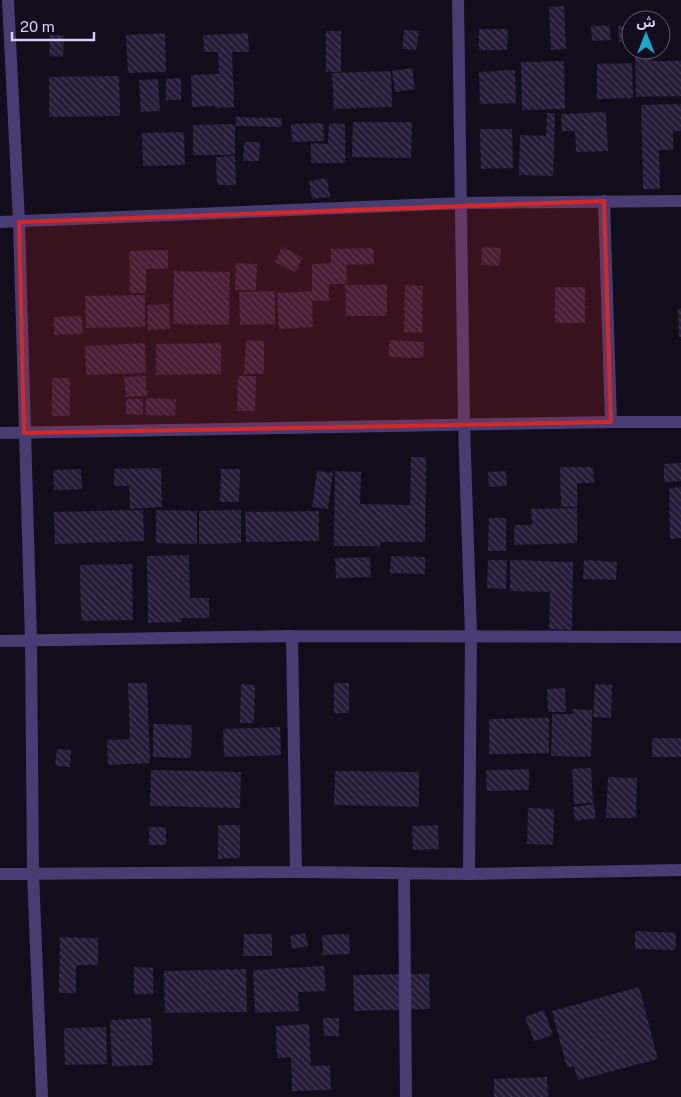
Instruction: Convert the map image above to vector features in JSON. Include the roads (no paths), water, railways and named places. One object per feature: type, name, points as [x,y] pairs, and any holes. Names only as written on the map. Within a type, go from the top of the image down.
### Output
[{"type":"street","points":[[8,0],[19,222],[30,640],[33,874],[42,1097]]},
{"type":"street","points":[[458,0],[464,424],[471,635],[469,874]]},
{"type":"street","points":[[0,222],[462,204],[681,200]]},
{"type":"street","points":[[604,201],[611,422]]},
{"type":"street","points":[[0,433],[464,424],[681,422]]},
{"type":"street","points":[[292,636],[296,872]]},
{"type":"street","points":[[0,641],[292,636],[681,637]]},
{"type":"street","points":[[0,874],[296,872],[469,874],[681,870]]},
{"type":"street","points":[[404,873],[406,1097]]}]
